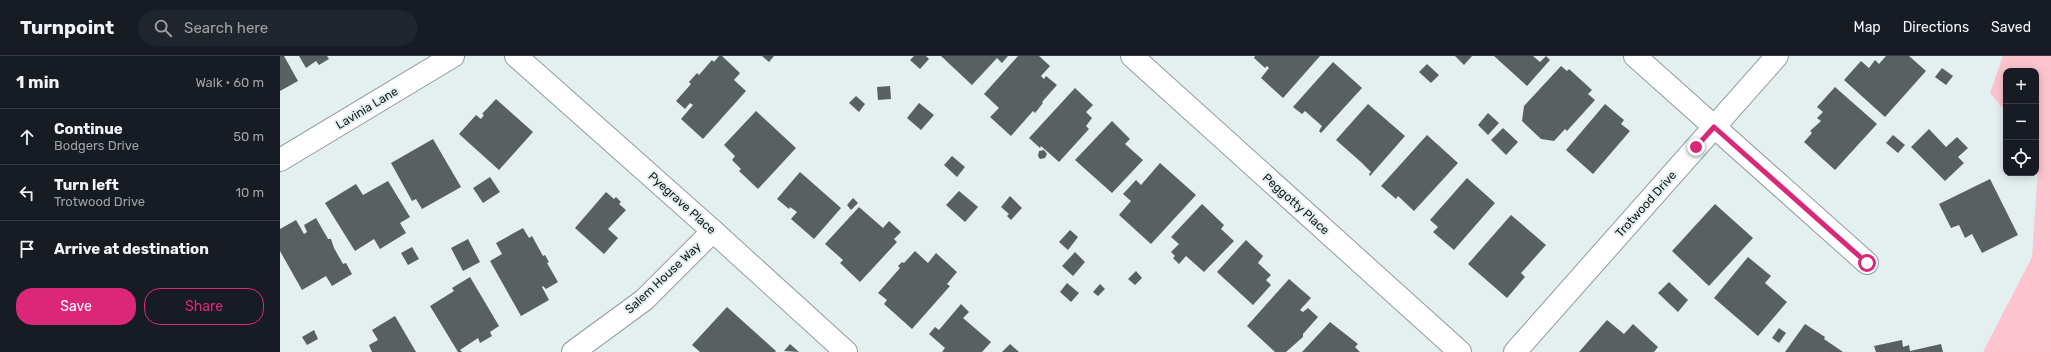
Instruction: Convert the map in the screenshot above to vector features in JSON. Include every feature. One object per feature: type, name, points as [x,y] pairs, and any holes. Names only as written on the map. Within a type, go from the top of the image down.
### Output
[{"type":"street","name":"Lavinia Lane","points":[[280,160],[453,56]]},
{"type":"street","name":"Pyegrave Place","points":[[516,56],[713,231],[846,352]]},
{"type":"street","name":"Peggotty Place","points":[[1132,56],[1460,352]]},
{"type":"street","points":[[1634,56],[1867,263]]},
{"type":"street","name":"Trotwood Drive","points":[[1515,352],[1777,56]]},
{"type":"street","name":"Salem House Way","points":[[573,352],[644,300],[713,231]]},
{"type":"shaded area","points":[[2003,56],[2051,56],[2051,352],[1983,352],[2032,257],[2037,176],[2039,176],[2039,68],[2003,68],[2003,108],[1990,93]]},
{"type":"building","points":[[280,56],[284,56],[298,81],[280,91]]},
{"type":"building","points":[[299,56],[327,56],[329,59],[319,65],[316,61],[306,68]]},
{"type":"building","points":[[719,56],[722,56],[740,73],[734,80],[746,91],[703,139],[681,119],[693,105],[690,103],[685,109],[676,101],[691,84],[689,82],[697,73],[699,75],[712,60],[714,62]]},
{"type":"building","points":[[762,56],[774,56],[769,62]]},
{"type":"building","points":[[914,56],[926,56],[929,59],[920,69],[910,60]]},
{"type":"building","points":[[941,56],[1008,56],[1002,63],[997,58],[972,85]]},
{"type":"building","points":[[1018,56],[1039,56],[1050,66],[1041,76],[1044,79],[1046,76],[1057,85],[1042,102],[1043,103],[1035,113],[1033,111],[1011,136],[990,117],[999,108],[984,94]]},
{"type":"building","points":[[1255,56],[1320,56],[1283,98],[1261,78],[1269,68],[1267,66],[1265,68],[1254,58]]},
{"type":"building","points":[[1455,56],[1472,56],[1464,65]]},
{"type":"building","points":[[1494,56],[1533,56],[1540,62],[1546,56],[1550,60],[1527,86]]},
{"type":"building","points":[[1886,56],[1909,56],[1926,71],[1885,117],[1844,80],[1861,61],[1869,68],[1875,60],[1879,64]]},
{"type":"building","points":[[1333,62],[1362,88],[1321,133],[1319,131],[1322,126],[1305,111],[1302,114],[1293,107]]},
{"type":"building","points":[[1427,64],[1439,75],[1431,83],[1419,72]]},
{"type":"building","points":[[1561,66],[1567,71],[1569,69],[1592,90],[1588,94],[1595,100],[1567,131],[1565,129],[1554,141],[1541,139],[1522,121],[1524,106]]},
{"type":"building","points":[[1942,68],[1953,76],[1946,85],[1935,77]]},
{"type":"building","points":[[890,86],[891,99],[878,100],[877,87]]},
{"type":"building","points":[[1835,87],[1877,124],[1835,170],[1804,142],[1812,133],[1810,131],[1821,121],[1817,118],[1823,112],[1817,107]]},
{"type":"building","points":[[1075,88],[1093,105],[1086,112],[1092,118],[1086,126],[1089,129],[1059,162],[1041,146],[1040,148],[1029,138]]},
{"type":"building","points":[[856,96],[865,104],[859,112],[849,103]]},
{"type":"building","points":[[496,99],[533,132],[499,170],[459,134],[476,115],[481,119],[484,115],[482,114]]},
{"type":"building","points":[[919,103],[934,115],[921,130],[907,118]]},
{"type":"building","points":[[1368,104],[1405,136],[1370,176],[1369,174],[1371,172],[1336,140]]},
{"type":"building","points":[[1605,104],[1624,120],[1621,124],[1630,131],[1593,174],[1566,150]]},
{"type":"building","points":[[756,111],[796,148],[758,189],[739,171],[741,169],[732,160],[735,156],[724,145]]},
{"type":"building","points":[[1488,113],[1499,123],[1488,135],[1478,125]]},
{"type":"building","points":[[1112,121],[1130,139],[1125,144],[1143,160],[1112,193],[1075,160]]},
{"type":"building","points":[[1503,128],[1518,142],[1506,155],[1491,140]]},
{"type":"building","points":[[1929,129],[1946,147],[1957,137],[1968,148],[1958,157],[1964,163],[1945,181],[1911,147]]},
{"type":"building","points":[[1427,135],[1458,163],[1414,211],[1398,196],[1396,199],[1381,186]]},
{"type":"building","points":[[1893,135],[1905,145],[1898,153],[1886,143]]},
{"type":"building","points":[[433,139],[461,187],[422,209],[416,199],[412,201],[391,163]]},
{"type":"building","points":[[1044,150],[1047,154],[1045,158],[1040,159],[1038,156],[1039,151]]},
{"type":"building","points":[[952,156],[965,167],[957,177],[944,165]]},
{"type":"building","points":[[1160,163],[1196,195],[1151,244],[1119,215],[1131,201],[1123,194],[1136,180],[1141,185]]},
{"type":"building","points":[[800,172],[841,208],[814,239],[791,219],[797,212],[790,207],[789,209],[777,199]]},
{"type":"building","points":[[490,177],[500,192],[483,203],[473,188]]},
{"type":"building","points":[[1467,178],[1495,203],[1454,250],[1433,232],[1438,227],[1430,220]]},
{"type":"building","points":[[1990,179],[2018,235],[1982,253],[1972,234],[1965,238],[1959,225],[1951,228],[1939,204]]},
{"type":"building","points":[[388,181],[410,217],[400,223],[406,233],[380,249],[374,239],[355,251],[325,203],[356,184],[363,195]]},
{"type":"building","points":[[959,191],[978,207],[965,222],[946,205]]},
{"type":"building","points":[[606,192],[614,199],[616,197],[621,202],[619,204],[626,210],[608,229],[618,238],[604,254],[575,228]]},
{"type":"building","points":[[1010,196],[1022,208],[1011,220],[1007,216],[1009,214],[1001,207]]},
{"type":"building","points":[[853,198],[858,203],[851,210],[847,205]]},
{"type":"building","points":[[1202,204],[1224,225],[1221,229],[1234,241],[1204,272],[1186,256],[1179,264],[1173,258],[1175,256],[1171,252],[1179,244],[1171,237]]},
{"type":"building","points":[[1715,204],[1753,238],[1709,286],[1672,251]]},
{"type":"building","points":[[859,207],[883,228],[889,221],[901,232],[894,239],[897,242],[860,282],[840,263],[843,260],[825,244]]},
{"type":"building","points":[[1511,215],[1546,245],[1521,273],[1525,277],[1507,298],[1468,264]]},
{"type":"building","points":[[316,218],[328,239],[331,239],[343,264],[346,263],[352,274],[332,286],[326,276],[302,290],[280,251],[280,229],[296,220],[304,234],[307,232],[304,225]]},
{"type":"building","points":[[523,228],[529,238],[532,236],[543,256],[545,255],[549,262],[547,263],[558,282],[546,289],[543,286],[542,287],[549,300],[521,316],[490,261],[502,254],[496,243]]},
{"type":"building","points":[[1070,230],[1078,237],[1068,250],[1059,242]]},
{"type":"building","points":[[468,239],[480,262],[463,271],[451,248]]},
{"type":"building","points":[[1246,240],[1263,256],[1258,263],[1271,275],[1266,280],[1271,285],[1253,305],[1217,272]]},
{"type":"building","points":[[412,247],[419,259],[408,265],[401,253]]},
{"type":"building","points":[[915,251],[928,263],[936,253],[957,272],[947,284],[950,286],[912,329],[884,304],[887,300],[878,293],[900,268],[898,266],[902,262],[904,263]]},
{"type":"building","points":[[1075,252],[1085,262],[1073,276],[1062,266]]},
{"type":"building","points":[[1748,257],[1771,276],[1765,283],[1787,302],[1758,336],[1714,298]]},
{"type":"building","points":[[1136,271],[1142,278],[1135,285],[1128,279]]},
{"type":"building","points":[[470,277],[499,326],[490,332],[492,336],[480,343],[478,338],[460,350],[462,352],[458,352],[430,306],[454,291],[452,288]]},
{"type":"building","points":[[1289,279],[1311,298],[1300,310],[1303,312],[1308,308],[1318,317],[1303,334],[1303,337],[1286,352],[1275,352],[1247,326]]},
{"type":"building","points":[[1669,282],[1688,300],[1678,312],[1658,293]]},
{"type":"building","points":[[1067,283],[1079,293],[1071,302],[1060,292]]},
{"type":"building","points":[[1100,284],[1105,289],[1098,296],[1093,292]]},
{"type":"building","points":[[961,304],[969,312],[963,318],[991,342],[982,352],[942,352],[945,348],[929,334],[935,327],[939,330]]},
{"type":"building","points":[[727,307],[776,351],[700,352],[692,345]]},
{"type":"building","points":[[395,316],[416,352],[372,352],[369,345],[378,340],[372,330]]},
{"type":"building","points":[[1607,320],[1624,334],[1633,324],[1658,347],[1654,352],[1579,352]]},
{"type":"building","points":[[1330,322],[1358,344],[1355,347],[1360,352],[1302,352]]},
{"type":"building","points":[[1805,324],[1825,337],[1824,339],[1843,352],[1785,352]]},
{"type":"building","points":[[1779,328],[1786,333],[1779,343],[1772,338]]},
{"type":"building","points":[[314,330],[318,339],[307,345],[302,337]]},
{"type":"building","points":[[1902,340],[1903,347],[1909,345],[1910,351],[1941,344],[1943,352],[1876,352],[1874,346]]},
{"type":"building","points":[[790,344],[799,352],[784,351]]},
{"type":"building","points":[[1010,344],[1019,352],[1002,352]]},
{"type":"route","points":[[1696,147],[1714,127],[1867,263]]}]
